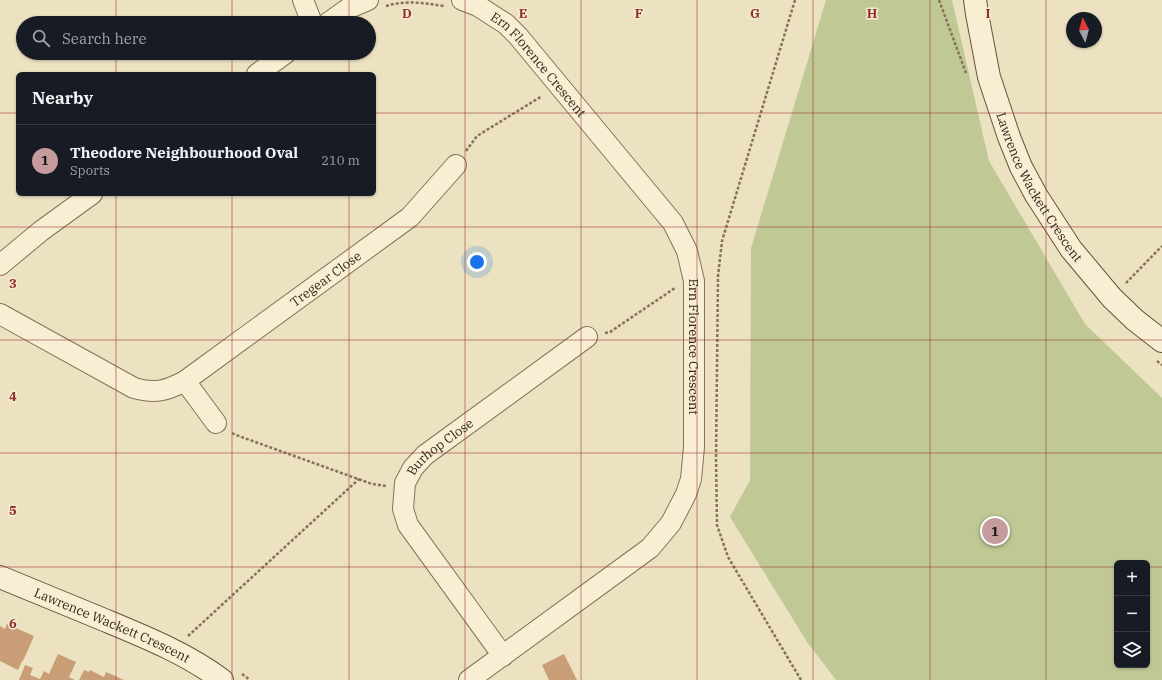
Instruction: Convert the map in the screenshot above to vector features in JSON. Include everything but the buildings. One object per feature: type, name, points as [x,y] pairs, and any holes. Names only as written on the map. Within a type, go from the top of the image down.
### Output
[{"type":"street","points":[[303,0],[309,16]]},
{"type":"street","name":"Lawrence Wackett Crescent","points":[[975,0],[989,77],[1009,137],[1021,167],[1036,195],[1071,249],[1112,298],[1135,320],[1162,341]]},
{"type":"street","points":[[338,16],[349,8],[376,4]]},
{"type":"street","name":"Ern Florence Crescent","points":[[457,4],[478,6],[506,24],[518,36],[673,223],[687,251],[694,281],[694,447],[688,489],[671,523],[650,548],[469,680]]},
{"type":"street","points":[[260,72],[276,60]]},
{"type":"street","name":"Tregear Close","points":[[0,314],[134,388],[143,391],[161,391],[169,389],[185,381],[410,217],[456,165]]},
{"type":"street","points":[[0,265],[41,231],[89,196]]},
{"type":"street","name":"Burhop Close","points":[[503,656],[408,525],[403,508],[405,483],[413,468],[425,455],[587,337]]},
{"type":"street","points":[[185,381],[216,423]]},
{"type":"street","name":"Lawrence Wackett Crescent","points":[[0,577],[136,633],[187,658],[222,680]]},
{"type":"path","points":[[795,0],[722,241],[718,276],[716,473],[717,525],[728,557],[801,680]]},
{"type":"path","points":[[376,4],[413,2],[444,6],[457,4]]},
{"type":"path","points":[[456,165],[477,136],[543,95]]},
{"type":"path","points":[[1121,279],[1126,284],[1162,246]]},
{"type":"path","points":[[587,337],[610,332],[676,287]]},
{"type":"path","points":[[216,423],[236,435],[372,484],[404,488]]},
{"type":"path","points":[[185,638],[359,479]]},
{"type":"green space","points":[[826,0],[952,0],[989,161],[1085,324],[1162,398],[1162,680],[836,680],[807,642],[730,517],[750,480],[751,248]]},
{"type":"place","name":"Theodore Neighbourhood Oval","points":[[995,531]]}]
